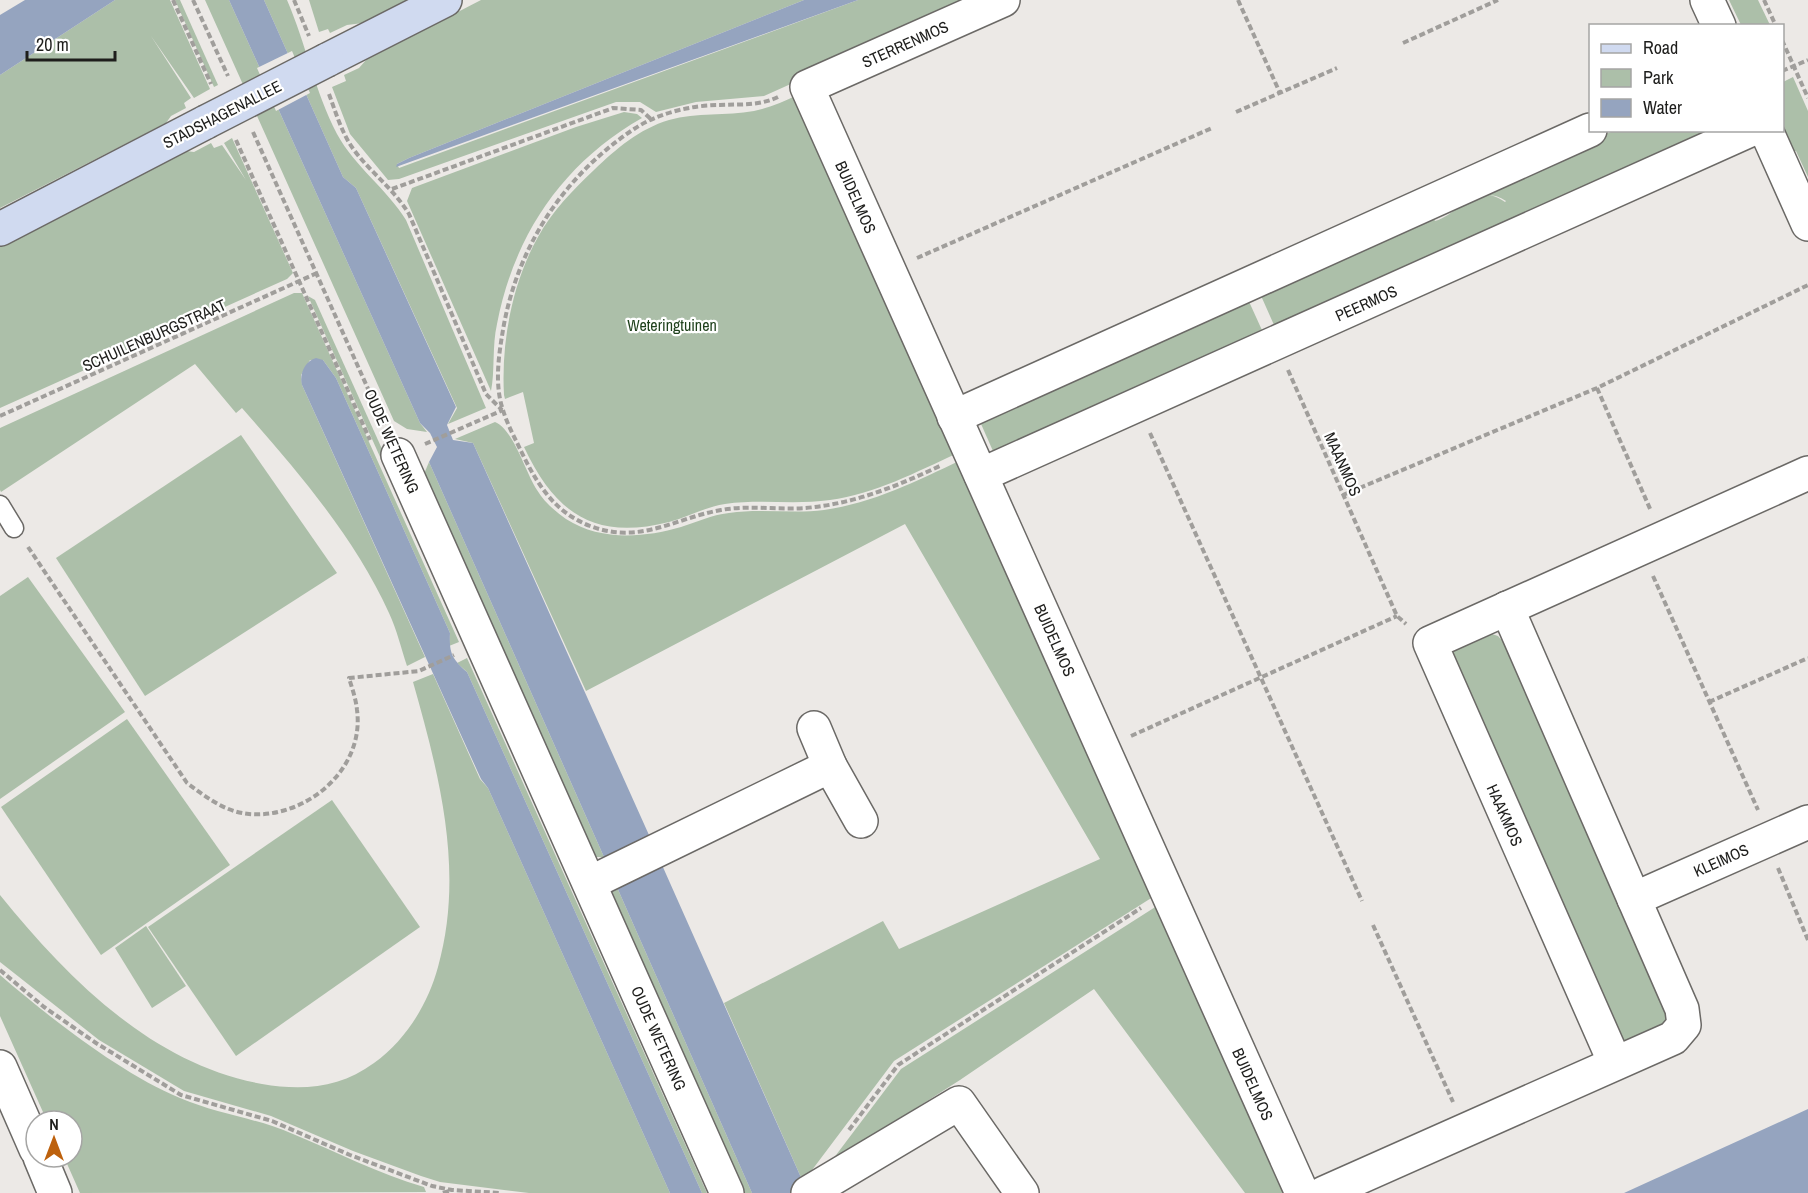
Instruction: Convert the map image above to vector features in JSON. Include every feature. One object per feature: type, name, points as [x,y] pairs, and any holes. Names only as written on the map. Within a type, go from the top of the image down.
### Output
[{"type":"main road","name":"STADSHAGENALLEE","points":[[0,229],[444,0]]},
{"type":"street","name":"STERRENMOS","points":[[807,87],[1003,0]]},
{"type":"street","points":[[1707,0],[1718,24]]},
{"type":"street","name":"BUIDELMOS","points":[[807,87],[1302,1193]]},
{"type":"street","points":[[954,417],[1589,130]]},
{"type":"street","name":"PEERMOS","points":[[975,463],[1137,405],[1746,132]]},
{"type":"street","points":[[1767,132],[1808,224]]},
{"type":"street","name":"OUDE WETERING","points":[[411,450],[602,877],[727,1193]]},
{"type":"street","points":[[1430,643],[1808,473]]},
{"type":"street","points":[[1324,1193],[1673,1038],[1684,1025],[1682,1009],[1507,608]]},
{"type":"street","name":"HAAKMOS","points":[[1430,643],[1615,1063]]},
{"type":"street","points":[[814,728],[830,765],[861,821]]},
{"type":"street","points":[[602,877],[830,765]]},
{"type":"street","name":"KLEIMOS","points":[[1634,899],[1808,822]]},
{"type":"street","points":[[0,1067],[24,1122]]},
{"type":"street","points":[[808,1193],[959,1103],[1022,1193]]},
{"type":"street","points":[[45,1169],[55,1193]]},
{"type":"lane","points":[[0,505],[14,528]]},
{"type":"path","points":[[193,0],[233,87]]},
{"type":"path","points":[[294,0],[322,64],[343,130],[354,150],[392,189],[409,214],[486,394],[503,410]]},
{"type":"path","points":[[1238,0],[1280,93]]},
{"type":"path","points":[[1403,43],[1498,0]]},
{"type":"path","points":[[1764,0],[1775,24]]},
{"type":"path","points":[[1784,44],[1808,98]]},
{"type":"path","points":[[1784,70],[1808,60]]},
{"type":"path","points":[[1236,112],[1337,69]]},
{"type":"path","points":[[807,87],[756,105],[699,107],[652,120],[636,128],[606,150],[557,201],[534,234],[516,276],[504,320],[499,366],[503,410],[540,489],[575,519],[613,531],[652,530],[730,509],[803,508],[860,498],[906,482],[975,463]]},
{"type":"path","points":[[392,189],[613,108],[641,110],[652,120]]},
{"type":"path","points":[[889,270],[1212,128]]},
{"type":"path","name":"OUDE WETERING","points":[[253,131],[317,273],[411,450]]},
{"type":"path","name":"SCHUILENBURGSTRAAT","points":[[0,416],[317,273]]},
{"type":"path","points":[[1343,495],[1597,388],[1808,285]]},
{"type":"path","name":"MAANMOS","points":[[1276,344],[1397,616],[1430,643]]},
{"type":"path","points":[[1597,388],[1709,702],[1771,838],[1782,881],[1808,940]]},
{"type":"path","points":[[1137,405],[1362,901]]},
{"type":"path","points":[[411,450],[503,410]]},
{"type":"path","points":[[14,528],[188,783],[215,804],[248,814],[282,813],[313,799],[339,776],[354,745],[358,711],[350,678],[419,671],[452,657]]},
{"type":"path","points":[[1103,748],[1397,616]]},
{"type":"path","points":[[1709,702],[1808,658]]},
{"type":"path","points":[[848,1131],[898,1065],[1167,892]]},
{"type":"path","points":[[1373,925],[1466,1130]]},
{"type":"path","points":[[0,970],[44,1007],[96,1043],[181,1095],[272,1121],[384,1169],[452,1190],[500,1193]]},
{"type":"path","points":[[443,1193],[452,1190]]},
{"type":"green space","points":[[115,0],[170,0],[210,89],[194,98],[151,36],[191,98],[184,103],[186,108],[171,116],[166,123],[0,208],[0,75]]},
{"type":"green space","points":[[175,0],[180,0],[218,85],[214,87]]},
{"type":"green space","points":[[205,0],[229,0],[420,423],[427,432],[407,429],[394,421]]},
{"type":"green space","points":[[264,0],[287,0],[329,118],[344,146],[390,198],[406,220],[486,408],[448,424],[457,408],[356,188],[343,177]]},
{"type":"green space","points":[[309,0],[408,0],[363,23],[347,25],[330,33],[328,29],[319,32]]},
{"type":"green space","points":[[481,0],[804,0],[409,158],[397,164],[399,168],[858,0],[978,0],[764,96],[696,102],[656,112],[640,102],[616,102],[399,179],[388,180],[350,134],[332,87],[346,81],[344,75],[359,68],[367,59]]},
{"type":"green space","points":[[1729,0],[1758,0],[1770,24],[1741,24]]},
{"type":"green space","points":[[1793,77],[1808,111],[1808,177],[1796,151],[1789,153],[1783,132],[1784,82]]},
{"type":"green space","name":"Weteringtuinen","points":[[797,95],[958,453],[879,488],[830,500],[725,504],[669,522],[643,527],[619,528],[598,524],[580,516],[564,505],[549,489],[524,447],[534,443],[523,392],[505,399],[504,395],[504,355],[510,314],[521,274],[538,237],[556,210],[571,193],[619,147],[638,134],[669,120],[754,111]]},
{"type":"green space","points":[[624,112],[637,114],[642,118],[614,136],[566,179],[546,204],[516,261],[505,291],[497,324],[491,391],[407,201],[412,188],[576,127]]},
{"type":"green space","points":[[1611,132],[1728,132],[1278,334],[1258,289],[1431,212],[1435,221],[1444,218],[1482,195],[1449,204]]},
{"type":"green space","points":[[232,138],[293,273],[287,279],[0,408],[0,246],[186,151],[194,152],[211,143],[214,148],[222,145],[246,180],[224,143]]},
{"type":"green space","points":[[294,293],[302,293],[459,642],[449,646],[450,633],[336,378],[323,360],[310,360],[301,375],[302,385],[425,657],[407,666],[389,613],[359,557],[342,531],[303,480],[242,408],[236,413],[195,364],[1,492],[0,490],[0,428]]},
{"type":"green space","points":[[1246,295],[1266,339],[996,458],[978,417]]},
{"type":"green space","points":[[308,296],[315,300],[467,638],[462,640]]},
{"type":"green space","points":[[495,422],[508,433],[537,490],[554,509],[579,526],[607,534],[637,535],[667,531],[729,513],[812,511],[842,507],[894,490],[961,460],[1156,895],[894,1061],[803,1182],[724,1003],[883,921],[899,949],[1100,859],[905,524],[586,691],[473,443],[455,439]]},
{"type":"green space","points":[[241,435],[337,573],[145,696],[56,558]]},
{"type":"green space","points":[[429,462],[604,857],[590,857],[421,481]]},
{"type":"green space","points":[[28,577],[125,712],[0,799],[0,596]]},
{"type":"green space","points":[[1489,633],[1498,636],[1506,645],[1670,1022],[1624,1042],[1619,1040],[1450,651]]},
{"type":"green space","points":[[467,658],[707,1193],[702,1193],[467,672],[457,663]]},
{"type":"green space","points":[[433,674],[480,779],[488,788],[670,1193],[529,1193],[440,1182],[421,1176],[353,1151],[271,1116],[184,1091],[99,1040],[0,962],[0,895],[54,957],[115,1014],[149,1038],[184,1058],[222,1074],[262,1084],[292,1087],[321,1086],[348,1078],[374,1063],[396,1044],[422,1008],[434,981],[446,931],[449,859],[445,823],[432,752],[413,682]]},
{"type":"green space","points":[[127,719],[230,865],[101,955],[1,807]]},
{"type":"green space","points":[[332,800],[420,927],[236,1056],[148,927]]},
{"type":"green space","points":[[616,885],[752,1193],[741,1193],[607,896]]},
{"type":"green space","points":[[1160,904],[1290,1193],[1245,1193],[1094,989],[960,1080],[830,1163],[901,1069]]},
{"type":"green space","points":[[146,926],[186,986],[152,1008],[115,948]]},
{"type":"green space","points":[[0,975],[86,1043],[157,1087],[208,1108],[279,1129],[374,1169],[424,1187],[426,1192],[80,1193],[69,1169],[84,1169],[84,1109],[42,1109],[0,1016]]},
{"type":"water","points":[[25,0],[115,0],[0,75],[0,15]]},
{"type":"water","points":[[229,0],[264,0],[343,177],[356,188],[456,407],[447,425],[453,440],[473,443],[649,835],[637,848],[662,865],[803,1182],[792,1193],[752,1193],[616,885],[619,858],[604,857],[429,462],[437,447],[430,433],[420,423]]},
{"type":"water","points":[[804,0],[858,0],[396,167],[397,164],[409,158]]},
{"type":"water","points":[[316,358],[323,360],[336,378],[450,633],[452,655],[467,672],[702,1193],[670,1193],[488,788],[481,779],[302,385],[301,377],[304,368]]},
{"type":"water","points":[[1808,1109],[1808,1193],[1624,1193]]},
{"type":"pier","points":[[292,51],[310,93],[276,111],[257,68]]}]
